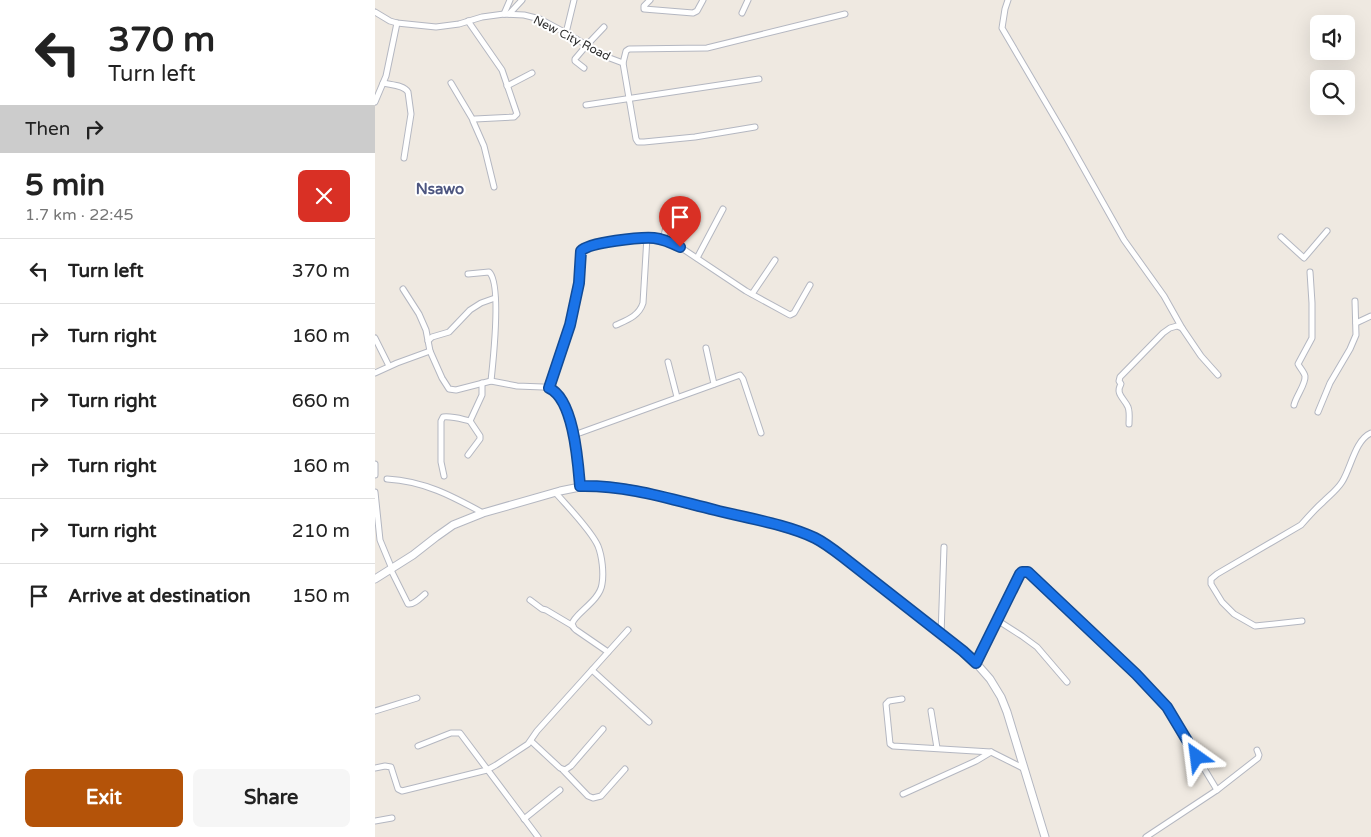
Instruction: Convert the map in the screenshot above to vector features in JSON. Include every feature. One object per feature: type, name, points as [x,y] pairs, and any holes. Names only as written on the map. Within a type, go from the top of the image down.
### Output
[{"type":"street","points":[[507,14],[510,0]]},
{"type":"street","points":[[507,14],[522,0]]},
{"type":"street","points":[[566,33],[574,0]]},
{"type":"street","points":[[650,0],[644,6],[647,10],[693,13],[697,11],[703,0]]},
{"type":"street","points":[[742,13],[748,0]]},
{"type":"street","points":[[1008,0],[1002,28],[1124,240],[1164,296],[1207,364],[1218,375]]},
{"type":"street","name":"New City Road","points":[[375,12],[397,23],[437,27],[459,24],[482,17],[507,14],[524,15],[540,19],[586,46],[623,63]]},
{"type":"street","points":[[755,127],[695,137],[638,142],[623,63],[626,51],[629,49],[707,48],[845,14]]},
{"type":"street","points":[[468,21],[502,70],[517,110],[516,116],[473,120]]},
{"type":"street","points":[[375,102],[383,83],[397,23]]},
{"type":"street","points":[[585,68],[575,59],[604,27]]},
{"type":"street","points":[[507,86],[532,73]]},
{"type":"street","points":[[587,105],[759,79]]},
{"type":"street","points":[[383,83],[407,89],[408,92],[411,114],[404,158]]},
{"type":"street","points":[[451,83],[473,120],[484,146],[495,187]]},
{"type":"street","points":[[663,240],[672,201]]},
{"type":"street","points":[[697,258],[723,209]]},
{"type":"street","points":[[1281,237],[1304,258],[1327,231]]},
{"type":"street","points":[[616,325],[637,315],[641,309],[647,237]]},
{"type":"street","points":[[549,388],[570,325],[581,271],[580,256],[582,249],[600,244],[647,237],[663,240],[680,247],[752,294],[791,315],[795,313],[810,286]]},
{"type":"street","points":[[752,294],[775,260]]},
{"type":"street","points":[[468,274],[486,272],[494,277],[495,350],[491,381]]},
{"type":"street","points":[[1294,405],[1295,398],[1305,379],[1305,374],[1299,367],[1299,364],[1312,338],[1313,302],[1310,272]]},
{"type":"street","points":[[403,289],[419,314],[426,330],[430,351],[449,389],[456,390],[491,381],[517,386],[549,388],[557,394],[569,416],[575,435],[580,486]]},
{"type":"street","points":[[428,342],[432,337],[449,332],[470,310],[481,303],[495,298]]},
{"type":"street","points":[[1318,412],[1330,383],[1356,335],[1355,301]]},
{"type":"street","points":[[1357,324],[1371,316]]},
{"type":"street","points":[[1129,424],[1129,408],[1118,389],[1121,384],[1120,377],[1163,333],[1177,326],[1183,328]]},
{"type":"street","points":[[375,338],[389,366]]},
{"type":"street","points":[[705,348],[714,384]]},
{"type":"street","points":[[375,373],[430,351]]},
{"type":"street","points":[[667,362],[677,397]]},
{"type":"street","points":[[575,435],[738,375],[742,377],[761,433]]},
{"type":"street","points":[[470,421],[482,395],[482,383]]},
{"type":"street","points":[[444,476],[441,462],[442,419],[455,417],[470,421],[480,439],[468,455]]},
{"type":"street","points":[[1302,621],[1255,626],[1234,614],[1222,602],[1211,584],[1211,579],[1238,561],[1301,525],[1338,488],[1355,452],[1365,437],[1371,433]]},
{"type":"street","points":[[375,464],[375,475]]},
{"type":"street","points":[[387,479],[403,480],[438,490],[483,513]]},
{"type":"street","points":[[375,579],[392,570],[453,525],[483,513],[580,486],[604,486],[641,492],[775,525],[814,537],[843,557],[976,663],[990,679],[1001,697],[1009,719],[1045,837]]},
{"type":"street","points":[[375,492],[380,540],[395,580],[408,604],[415,602],[425,594]]},
{"type":"street","points":[[555,492],[590,534],[598,547],[601,563],[602,586],[599,593],[592,603],[577,617],[573,626]]},
{"type":"street","points":[[941,635],[944,547]]},
{"type":"street","points":[[976,663],[1020,574],[1025,571],[1030,573],[1136,674],[1167,707],[1217,790]]},
{"type":"street","points":[[530,600],[542,610],[546,610],[573,626],[608,652]]},
{"type":"street","points":[[997,620],[1037,647],[1067,682]]},
{"type":"street","points":[[375,768],[390,767],[398,789],[402,791],[487,770],[528,744],[628,630]]},
{"type":"street","points":[[592,670],[649,722]]},
{"type":"street","points":[[375,711],[417,698]]},
{"type":"street","points":[[902,699],[886,703],[890,744],[893,746],[991,752],[1023,768]]},
{"type":"street","points":[[931,711],[937,748]]},
{"type":"street","points":[[563,770],[567,770],[571,766],[603,729]]},
{"type":"street","points":[[418,746],[451,733],[460,733],[538,837]]},
{"type":"street","points":[[531,741],[588,796],[593,798],[601,796],[625,769]]},
{"type":"street","points":[[1147,837],[1217,790],[1258,758],[1257,750]]},
{"type":"street","points":[[903,794],[977,761],[991,752]]},
{"type":"street","points":[[524,819],[560,790]]},
{"type":"street","points":[[375,821],[392,818]]},
{"type":"district","name":"Nsawo","points":[[440,189]]},
{"type":"route","points":[[680,247],[663,240],[647,237],[588,246],[581,251],[579,263],[581,271],[570,325],[549,388],[557,394],[569,416],[575,435],[580,486],[625,488],[749,518],[814,537],[843,557],[976,663],[1020,574],[1025,571],[1028,572],[1136,674],[1167,707],[1197,757]]}]
